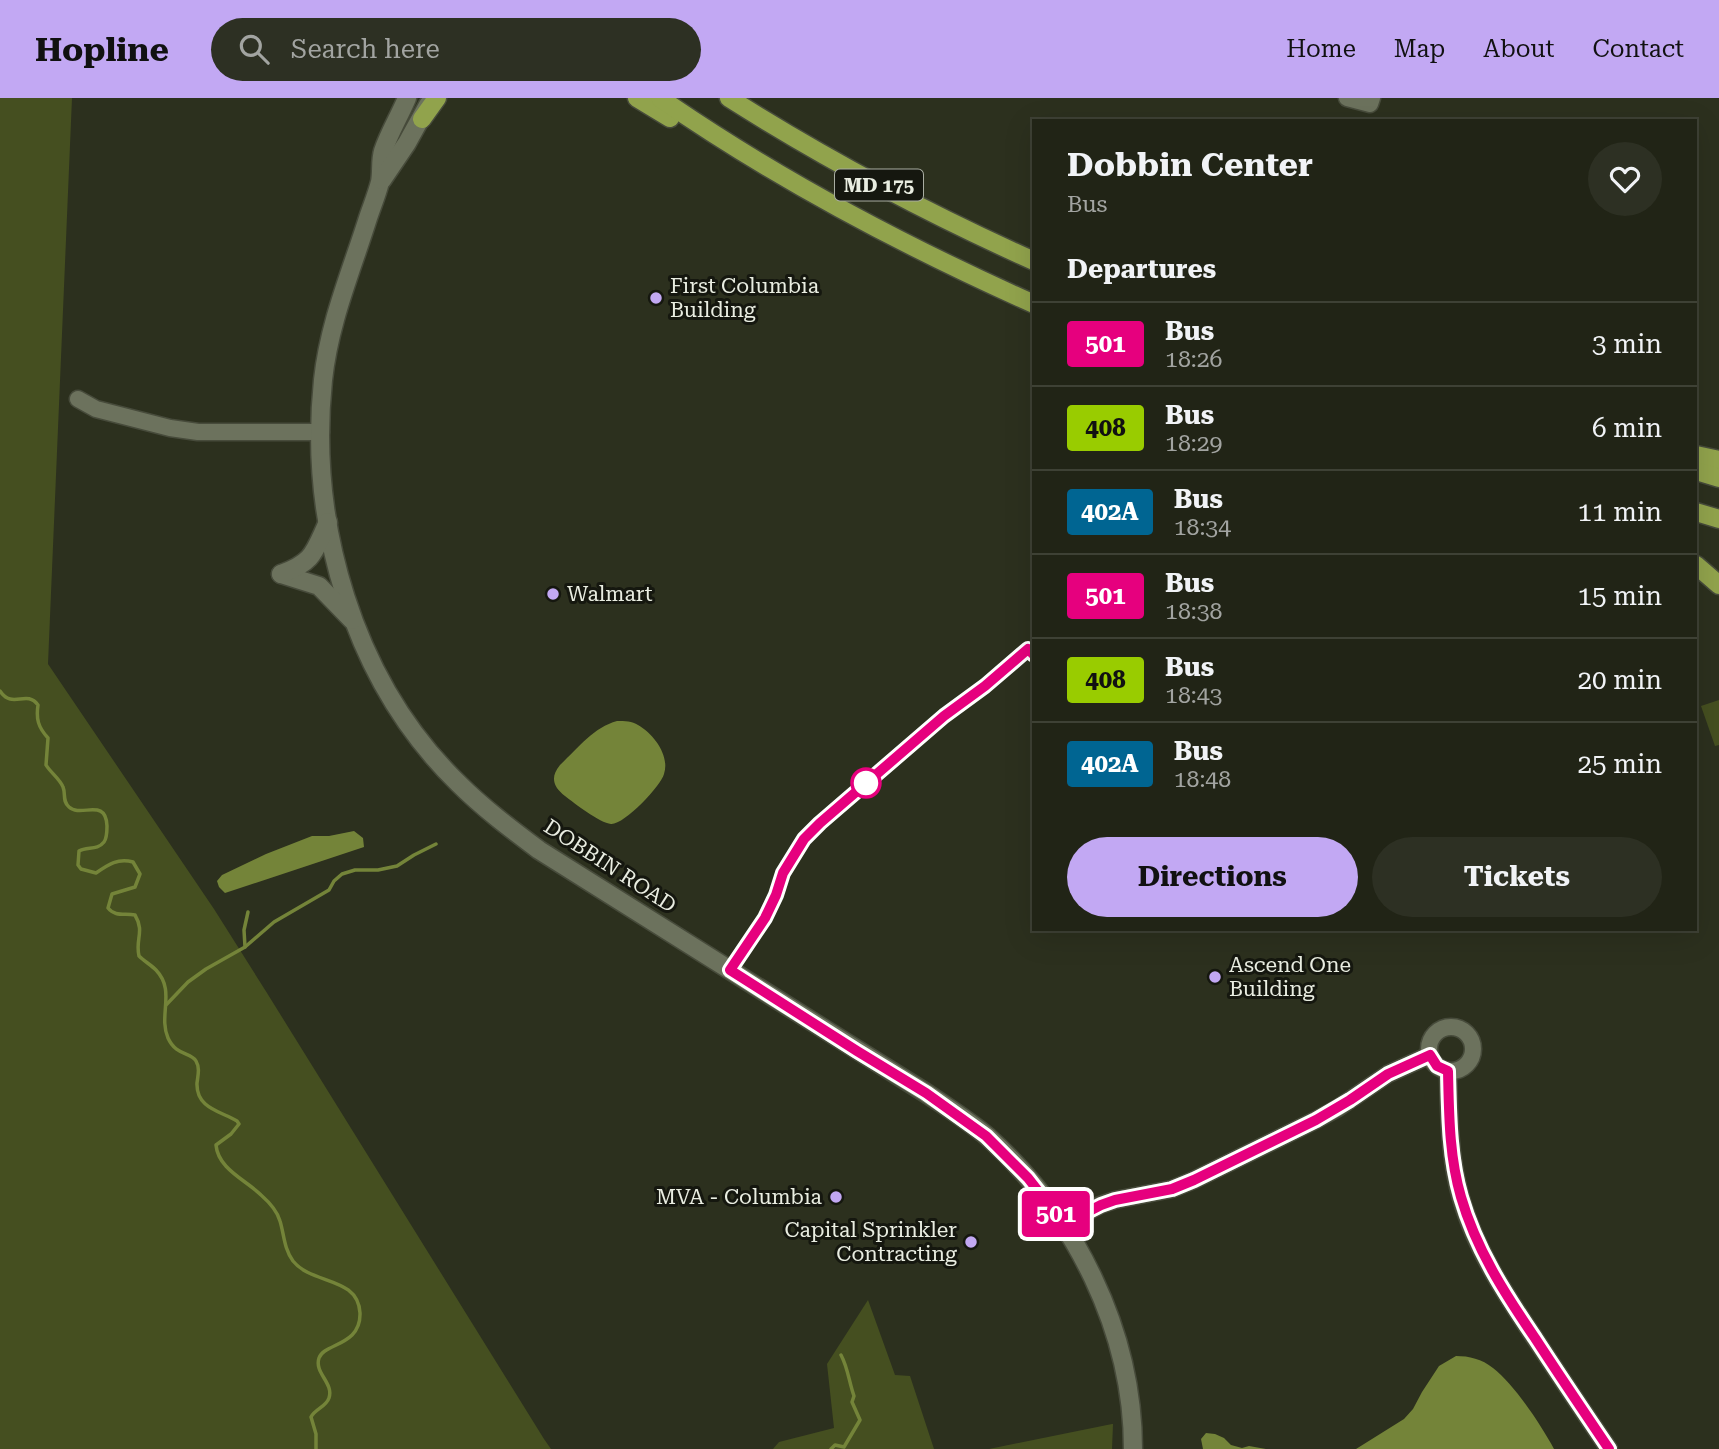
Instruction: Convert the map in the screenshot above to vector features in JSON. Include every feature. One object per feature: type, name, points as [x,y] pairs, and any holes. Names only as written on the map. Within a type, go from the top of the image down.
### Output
[{"type":"main road","points":[[422,119],[437,98]]},
{"type":"main road","points":[[637,98],[791,186],[883,232]]},
{"type":"main road","name":"MD 175","points":[[660,98],[734,147],[883,232],[1032,303]]},
{"type":"main road","name":"MD 175","points":[[729,98],[888,191],[1032,260]]},
{"type":"main road","points":[[1697,455],[1719,460]]},
{"type":"main road","points":[[1697,471],[1719,478]]},
{"type":"main road","points":[[1697,512],[1719,519]]},
{"type":"main road","points":[[1697,566],[1719,585]]},
{"type":"street","name":"DOBBIN ROAD","points":[[407,98],[383,152],[380,183],[340,297],[323,380],[321,432],[328,522],[340,573],[366,653],[387,691],[431,754],[488,810],[539,850],[926,1093],[986,1136],[1008,1157],[1064,1224],[1103,1299],[1124,1367],[1133,1449]]},
{"type":"street","name":"DOBBIN ROAD","points":[[380,183],[422,119],[432,98]]},
{"type":"street","points":[[1346,98],[1370,104],[1372,98]]},
{"type":"street","points":[[78,399],[96,409],[170,428],[321,432]]},
{"type":"street","points":[[328,522],[315,552],[307,561],[299,568],[281,574],[319,586],[355,623]]},
{"type":"street","points":[[1452,1027],[1463,1030],[1469,1036],[1473,1054],[1462,1068],[1448,1071],[1437,1066],[1430,1055],[1430,1043],[1437,1032],[1452,1027]]},
{"type":"street","points":[[1064,1224],[1115,1200],[1172,1189],[1194,1180],[1316,1120],[1388,1074],[1430,1055]]},
{"type":"street","points":[[1448,1071],[1453,1161],[1470,1226],[1496,1278],[1609,1449]]},
{"type":"shaded area","points":[[0,98],[72,98],[48,664],[214,909],[551,1449],[0,1449]]},
{"type":"shaded area","points":[[1719,700],[1719,745],[1715,746],[1701,706]]},
{"type":"shaded area","points":[[617,721],[633,723],[650,734],[663,753],[665,767],[661,780],[641,804],[617,823],[611,824],[594,817],[565,796],[558,789],[554,778],[560,765],[586,739]]},
{"type":"shaded area","points":[[354,831],[363,838],[364,847],[225,893],[219,887],[217,881],[222,875],[266,854],[312,836]]},
{"type":"shaded area","points":[[868,1300],[895,1375],[910,1376],[934,1449],[773,1449],[779,1442],[834,1428],[827,1364]]},
{"type":"shaded area","points":[[1456,1356],[1480,1360],[1501,1375],[1542,1428],[1554,1449],[1356,1449],[1404,1419],[1439,1366]]},
{"type":"shaded area","points":[[1112,1424],[1112,1449],[989,1449]]},
{"type":"shaded area","points":[[1206,1433],[1215,1434],[1231,1445],[1242,1448],[1249,1446],[1266,1449],[1203,1449],[1201,1439]]},
{"type":"waterway","points":[[0,691],[10,699],[29,699],[38,705],[38,723],[48,738],[46,765],[62,784],[67,805],[80,811],[98,810],[106,817],[107,833],[104,842],[79,851],[78,865],[81,869],[96,873],[114,863],[128,861],[133,862],[140,874],[135,887],[112,894],[108,908],[117,914],[135,915],[138,921],[139,956],[162,978],[166,995],[165,1029],[171,1044],[196,1061],[200,1098],[210,1108],[239,1124],[216,1145],[222,1161],[275,1210],[293,1261],[301,1269],[343,1287],[357,1301],[360,1313],[355,1332],[322,1353],[319,1358],[319,1368],[330,1393],[328,1401],[311,1417],[316,1434],[316,1449]]},
{"type":"waterway","points":[[166,1005],[188,982],[245,947],[274,922],[329,890],[342,874],[397,866],[436,844]]},
{"type":"waterway","points":[[245,947],[244,930],[248,912]]},
{"type":"waterway","points":[[831,1449],[835,1445],[844,1447],[860,1420],[852,1402],[854,1396],[841,1355]]},
{"type":"bus line","name":"501","points":[[1032,653],[1028,649],[985,686],[944,716],[804,839],[783,873],[765,918],[730,970],[926,1093],[986,1136],[1028,1178],[1064,1224],[1084,1212],[1115,1200],[1172,1189],[1194,1180],[1316,1120],[1388,1074],[1430,1055],[1437,1066],[1448,1071],[1453,1161],[1470,1226],[1496,1278],[1609,1449]]},
{"type":"place","name":"First Columbia Building","points":[[656,298]]},
{"type":"place","name":"Walmart","points":[[553,594]]},
{"type":"place","name":"Ascend One Building","points":[[1215,977]]},
{"type":"place","name":"MVA - Columbia","points":[[836,1197]]},
{"type":"place","name":"Capital Sprinkler Contracting","points":[[971,1242]]}]
